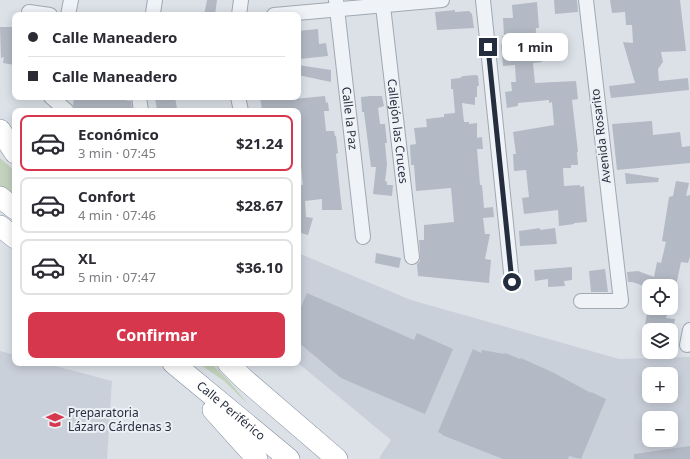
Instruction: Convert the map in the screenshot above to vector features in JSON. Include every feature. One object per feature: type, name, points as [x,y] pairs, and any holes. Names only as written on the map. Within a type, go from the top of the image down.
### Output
[{"type":"highway","points":[[0,130],[12,148]]},
{"type":"highway","points":[[0,150],[12,160]]},
{"type":"highway","points":[[0,197],[12,207]]},
{"type":"highway","points":[[0,226],[12,236]]},
{"type":"highway","points":[[175,366],[257,459]]},
{"type":"highway","name":"Calle Periférico","points":[[176,366],[289,459]]},
{"type":"highway","points":[[231,366],[337,459]]},
{"type":"street","points":[[68,12],[70,0]]},
{"type":"street","points":[[239,12],[241,0]]},
{"type":"street","points":[[293,12],[336,5],[383,6],[442,0]]},
{"type":"street","points":[[483,0],[512,282]]},
{"type":"street","name":"Avenida Rosarito","points":[[581,301],[621,301],[586,0]]},
{"type":"street","name":"Calle la Paz","points":[[336,5],[363,237]]},
{"type":"street","name":"Callejón las Cruces","points":[[383,6],[412,257]]},
{"type":"street","points":[[54,100],[64,108]]},
{"type":"street","points":[[687,345],[690,330]]},
{"type":"shaded area","points":[[301,254],[411,300],[619,359],[678,359],[678,357],[690,357],[690,459],[379,458],[391,440],[301,365]]},
{"type":"shaded area","name":"Preparatoria Lázaro Cárdenas 3","points":[[0,351],[12,354],[12,366],[55,366],[112,381],[107,459],[0,459]]},
{"type":"green space","points":[[0,158],[12,168],[12,196],[0,187]]},
{"type":"green space","points":[[202,366],[214,366],[248,404],[224,381]]},
{"type":"building","points":[[207,0],[217,0],[215,12],[205,12]]},
{"type":"building","points":[[554,0],[577,0],[578,12],[555,14]]},
{"type":"building","points":[[610,0],[680,0],[686,51],[661,52],[663,62],[658,69],[659,81],[688,78],[689,90],[611,98],[609,86],[635,83],[623,42],[633,43],[632,25],[626,25],[625,12],[612,13]]},
{"type":"building","points":[[537,2],[539,28],[536,28],[535,52],[542,51],[542,62],[533,63],[535,83],[576,81],[578,99],[572,100],[578,165],[571,165],[571,168],[563,168],[564,186],[584,186],[587,222],[559,226],[558,210],[524,214],[522,198],[529,197],[526,170],[514,171],[513,154],[516,154],[513,132],[554,125],[552,102],[549,103],[549,100],[518,103],[518,106],[507,108],[505,92],[512,91],[511,82],[516,82],[515,65],[503,66],[501,45],[503,44],[502,36],[504,36],[503,18],[513,18],[512,5]]},
{"type":"building","points":[[455,10],[455,12],[469,11],[472,14],[474,28],[437,30],[435,12]]},
{"type":"building","points":[[0,27],[12,27],[12,64],[3,63],[4,57],[1,58]]},
{"type":"building","points":[[318,29],[319,44],[326,43],[328,56],[301,59],[301,31]]},
{"type":"building","points":[[301,65],[331,70],[331,82],[301,76]]},
{"type":"building","points":[[476,75],[478,76],[479,86],[477,86],[475,105],[462,103],[464,122],[469,122],[469,124],[477,123],[477,138],[482,137],[483,149],[477,149],[480,185],[482,185],[484,208],[493,207],[494,217],[483,218],[485,234],[490,234],[485,259],[491,260],[489,283],[418,276],[417,264],[420,261],[419,240],[424,240],[424,225],[454,222],[451,188],[416,191],[414,165],[411,165],[410,145],[416,144],[414,128],[427,127],[426,119],[444,117],[444,114],[455,113],[451,79]]},
{"type":"building","points":[[325,96],[326,103],[328,102],[329,111],[324,111],[326,131],[334,131],[336,136],[338,153],[336,154],[342,210],[322,210],[322,199],[305,201],[306,217],[313,218],[308,235],[301,233],[301,185],[303,185],[301,166],[301,108],[262,108],[260,100],[301,100],[301,98]]},
{"type":"building","points":[[382,96],[384,106],[378,108],[380,124],[385,124],[387,143],[385,143],[387,165],[385,181],[387,182],[387,185],[393,185],[392,196],[373,194],[376,167],[371,167],[361,97]]},
{"type":"building","points":[[74,100],[124,100],[131,101],[132,108],[74,108]]},
{"type":"building","points":[[155,100],[176,100],[177,108],[157,108]]},
{"type":"building","points":[[652,121],[653,135],[680,132],[682,147],[690,146],[690,163],[617,170],[612,124]]},
{"type":"building","points":[[625,173],[659,178],[658,182],[626,184]]},
{"type":"building","points":[[676,181],[689,183],[686,196],[690,195],[690,257],[688,263],[681,262],[677,279],[642,279],[642,285],[628,282],[627,272],[638,271],[654,277],[657,262],[661,263],[666,242],[662,241],[669,197],[673,196]]},
{"type":"building","points":[[540,228],[540,230],[555,228],[557,244],[520,246],[519,231]]},
{"type":"building","points":[[376,253],[401,258],[399,268],[375,263]]},
{"type":"building","points":[[572,267],[572,280],[564,281],[565,286],[548,287],[548,279],[535,281],[534,270]]},
{"type":"building","points":[[605,269],[608,292],[591,292],[589,271]]},
{"type":"building","points":[[307,293],[414,340],[417,333],[453,349],[425,414],[341,378],[301,345],[301,307]]},
{"type":"building","points":[[647,315],[667,315],[666,318],[675,319],[674,323],[645,323]]},
{"type":"building","points":[[473,349],[481,353],[482,350],[505,353],[520,359],[521,358],[606,399],[581,459],[569,456],[568,459],[503,459],[442,435],[438,432]]},
{"type":"building","points":[[690,446],[690,459],[634,459],[634,454]]},
{"type":"place","name":"Preparatoria Lázaro Cárdenas 3","points":[[55,420]]},
{"type":"route","points":[[488,47],[512,282]]}]
